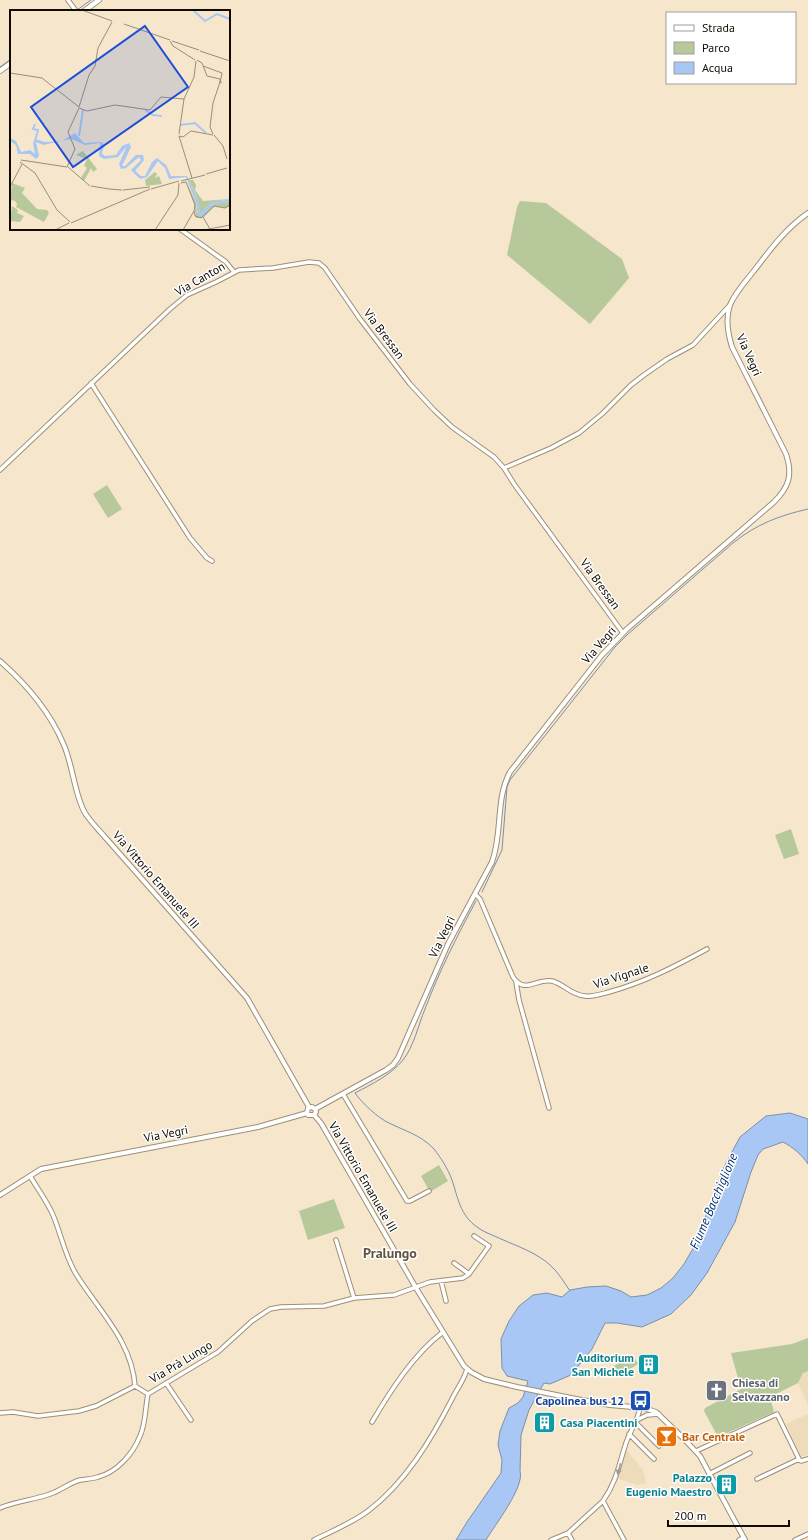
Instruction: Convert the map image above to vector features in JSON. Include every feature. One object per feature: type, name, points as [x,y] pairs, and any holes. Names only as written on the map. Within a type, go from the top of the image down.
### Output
[{"type":"main road","points":[[85,10],[99,0]]},
{"type":"main road","points":[[0,71],[10,64]]},
{"type":"street","points":[[68,0],[75,10]]},
{"type":"street","name":"Via Vegri","points":[[315,1109],[386,1070],[393,1065],[398,1058],[448,944],[486,876],[497,849],[502,793],[510,772],[602,654],[623,633],[774,502],[786,487],[790,472],[786,454],[738,359],[728,336],[727,325],[730,305],[745,282],[789,228],[808,213]]},
{"type":"street","name":"Via Canton","points":[[0,470],[179,301],[194,291],[216,282],[234,272],[226,262],[181,230]]},
{"type":"street","name":"Via Bressan","points":[[234,272],[309,262],[316,262],[322,265],[360,320],[410,384],[443,419],[494,457],[504,468],[514,484],[623,633]]},
{"type":"street","points":[[504,468],[551,448],[580,432],[602,414],[631,385],[667,358],[693,345],[730,305]]},
{"type":"street","points":[[91,383],[190,538],[207,558],[212,561]]},
{"type":"street","name":"Via Vittorio Emanuele III","points":[[0,661],[18,678],[39,702],[63,742],[85,812],[104,836],[247,998],[310,1107]]},
{"type":"street","points":[[476,894],[480,899],[516,982],[519,1000],[549,1108]]},
{"type":"street","name":"Via Vignale","points":[[516,982],[528,985],[552,981],[575,994],[592,997],[653,977],[707,949]]},
{"type":"street","points":[[343,1094],[407,1201],[410,1201],[429,1191]]},
{"type":"street","points":[[307,1113],[308,1108],[310,1107],[315,1109]]},
{"type":"street","name":"Via Vittorio Emanuele III","points":[[314,1115],[316,1112],[315,1109]]},
{"type":"street","name":"Via Vegri","points":[[0,1195],[41,1169],[258,1127],[307,1113]]},
{"type":"street","name":"Via Vittorio Emanuele III","points":[[307,1113],[310,1116],[314,1115],[321,1123],[442,1332],[461,1363],[469,1371]]},
{"type":"street","points":[[30,1176],[52,1213],[67,1255],[76,1273],[110,1321],[126,1350],[134,1371],[135,1386]]},
{"type":"street","points":[[454,1263],[468,1274],[489,1246],[474,1236]]},
{"type":"street","points":[[336,1240],[354,1298]]},
{"type":"street","name":"Via Prà Lungo","points":[[0,1508],[52,1494],[80,1480],[108,1474],[118,1467],[127,1458],[139,1438],[148,1394],[218,1352],[252,1321],[270,1309],[281,1307],[324,1306],[354,1298],[394,1295],[430,1282],[463,1278],[468,1274]]},
{"type":"street","points":[[441,1281],[446,1301]]},
{"type":"street","points":[[372,1422],[393,1386],[429,1344],[442,1332]]},
{"type":"street","points":[[314,1540],[344,1526],[367,1512],[384,1497],[405,1474],[424,1448],[469,1371],[484,1379],[500,1383],[610,1405],[647,1409],[660,1414],[696,1451],[742,1539]]},
{"type":"street","points":[[166,1383],[191,1420]]},
{"type":"street","points":[[135,1386],[148,1394]]},
{"type":"street","points":[[0,1413],[13,1412],[38,1416],[79,1412],[96,1406],[135,1386]]},
{"type":"street","points":[[551,1540],[568,1533],[603,1501],[617,1476],[629,1434],[640,1408]]},
{"type":"street","points":[[642,1417],[647,1409]]},
{"type":"street","points":[[635,1421],[647,1414],[660,1414]]},
{"type":"street","points":[[696,1451],[777,1414],[799,1459]]},
{"type":"street","points":[[635,1421],[659,1446]]},
{"type":"street","points":[[629,1434],[654,1459]]},
{"type":"street","points":[[709,1474],[750,1453]]},
{"type":"street","points":[[757,1479],[799,1459],[801,1461],[808,1459]]},
{"type":"street","points":[[603,1501],[624,1540]]},
{"type":"street","points":[[568,1533],[572,1540]]},
{"type":"street","points":[[795,1540],[808,1534]]},
{"type":"shaded area","points":[[808,1371],[808,1405],[798,1383],[803,1373]]},
{"type":"shaded area","points":[[808,1414],[808,1455],[802,1456],[786,1424]]},
{"type":"shaded area","points":[[625,1448],[643,1470],[646,1483],[638,1485],[616,1478]]},
{"type":"green space","points":[[520,201],[546,203],[622,259],[629,278],[590,324],[507,255],[517,207]]},
{"type":"green space","points":[[107,485],[122,509],[108,518],[93,494]]},
{"type":"green space","points":[[791,829],[799,854],[784,859],[775,835]]},
{"type":"green space","points":[[439,1165],[448,1181],[430,1192],[421,1176]]},
{"type":"green space","points":[[334,1199],[345,1228],[308,1240],[299,1211]]},
{"type":"green space","points":[[808,1338],[808,1371],[803,1373],[798,1383],[770,1397],[774,1412],[718,1437],[704,1411],[705,1408],[741,1389],[731,1353],[792,1344]]},
{"type":"green space","points":[[633,1355],[638,1364],[620,1375],[614,1366]]},
{"type":"water","name":"Fiume Bacchiglione","points":[[790,1113],[808,1119],[808,1164],[803,1157],[783,1142],[763,1149],[758,1155],[751,1172],[735,1222],[707,1273],[691,1295],[671,1314],[642,1327],[617,1323],[605,1323],[592,1349],[571,1375],[550,1384],[544,1383],[529,1410],[521,1435],[520,1478],[514,1496],[486,1540],[456,1540],[501,1473],[502,1460],[498,1445],[500,1431],[509,1408],[518,1403],[523,1397],[528,1381],[507,1376],[502,1368],[501,1339],[509,1321],[519,1306],[533,1295],[547,1293],[562,1297],[570,1290],[587,1287],[606,1286],[621,1291],[631,1297],[647,1295],[661,1288],[673,1278],[684,1264],[695,1245],[725,1165],[740,1137],[766,1116]]},
{"type":"waterway","points":[[77,10],[91,0]]},
{"type":"waterway","points":[[0,67],[10,60]]},
{"type":"waterway","points":[[482,892],[502,850],[507,787],[510,780],[615,647],[742,536],[768,522],[808,509]]},
{"type":"waterway","points":[[476,901],[442,968],[407,1054],[403,1060],[387,1075],[355,1093],[366,1106],[380,1118],[424,1140],[434,1149],[442,1160],[452,1180],[463,1212],[471,1222],[483,1231],[527,1250],[545,1261],[556,1271],[570,1291]]},
{"type":"place","name":"Auditorium San Michele","points":[[649,1365]]},
{"type":"place","name":"Chiesa di Selvazzano","points":[[716,1390]]},
{"type":"place","name":"Capolinea bus 12","points":[[640,1401]]},
{"type":"place","name":"Casa Piacentini","points":[[544,1423]]},
{"type":"place","name":"Bar Centrale","points":[[666,1437]]},
{"type":"place","name":"Palazzo Eugenio Maestro","points":[[727,1485]]},
{"type":"district","name":"Pralungo","points":[[390,1253]]}]
